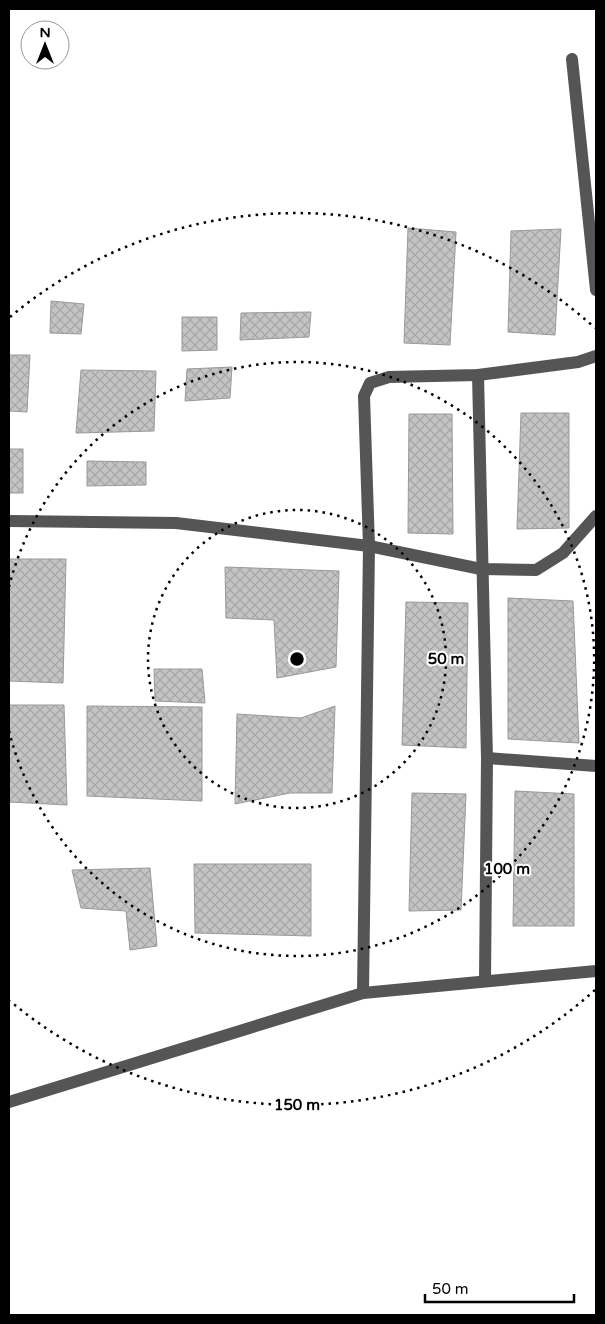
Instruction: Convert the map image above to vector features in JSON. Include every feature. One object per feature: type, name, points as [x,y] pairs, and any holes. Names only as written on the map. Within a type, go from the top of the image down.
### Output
[{"type":"street","points":[[572,59],[596,290]]},
{"type":"street","points":[[363,993],[369,546],[364,396],[370,383],[389,377],[478,375],[578,362],[596,356]]},
{"type":"street","points":[[478,375],[486,758],[485,981]]},
{"type":"street","points":[[9,521],[176,522],[369,546],[481,569],[536,570],[564,553],[596,516]]},
{"type":"street","points":[[486,758],[596,766]]},
{"type":"street","points":[[9,1102],[363,993],[596,971]]},
{"type":"building","points":[[408,228],[456,232],[450,345],[404,343]]},
{"type":"building","points":[[561,229],[555,335],[508,332],[511,231]]},
{"type":"building","points":[[51,301],[84,304],[81,334],[50,333]]},
{"type":"building","points":[[311,312],[309,337],[240,340],[241,313]]},
{"type":"building","points":[[182,317],[217,317],[217,350],[182,351]]},
{"type":"building","points":[[9,355],[30,355],[27,412],[9,411]]},
{"type":"building","points":[[232,367],[230,398],[185,401],[187,369]]},
{"type":"building","points":[[81,370],[156,371],[154,431],[76,433]]},
{"type":"building","points":[[521,413],[569,413],[569,528],[517,529]]},
{"type":"building","points":[[409,414],[452,414],[453,534],[408,533]]},
{"type":"building","points":[[9,449],[23,449],[23,493],[9,493]]},
{"type":"building","points":[[87,461],[146,462],[146,485],[87,486]]},
{"type":"building","points":[[9,559],[66,559],[63,683],[9,681]]},
{"type":"building","points":[[225,567],[339,571],[336,667],[277,678],[274,620],[226,618]]},
{"type":"building","points":[[508,598],[573,601],[579,743],[508,739]]},
{"type":"building","points":[[406,602],[468,603],[466,748],[402,745]]},
{"type":"building","points":[[154,669],[202,669],[205,703],[155,701]]},
{"type":"building","points":[[9,705],[64,705],[67,805],[9,802]]},
{"type":"building","points":[[87,706],[202,707],[202,801],[87,796]]},
{"type":"building","points":[[335,706],[332,793],[290,793],[235,804],[237,714],[301,718]]},
{"type":"building","points":[[515,791],[574,794],[574,926],[513,926]]},
{"type":"building","points":[[412,793],[466,794],[461,910],[409,911]]},
{"type":"building","points":[[194,864],[311,864],[311,936],[195,933]]},
{"type":"building","points":[[150,868],[157,946],[130,950],[126,911],[81,908],[72,870]]}]
